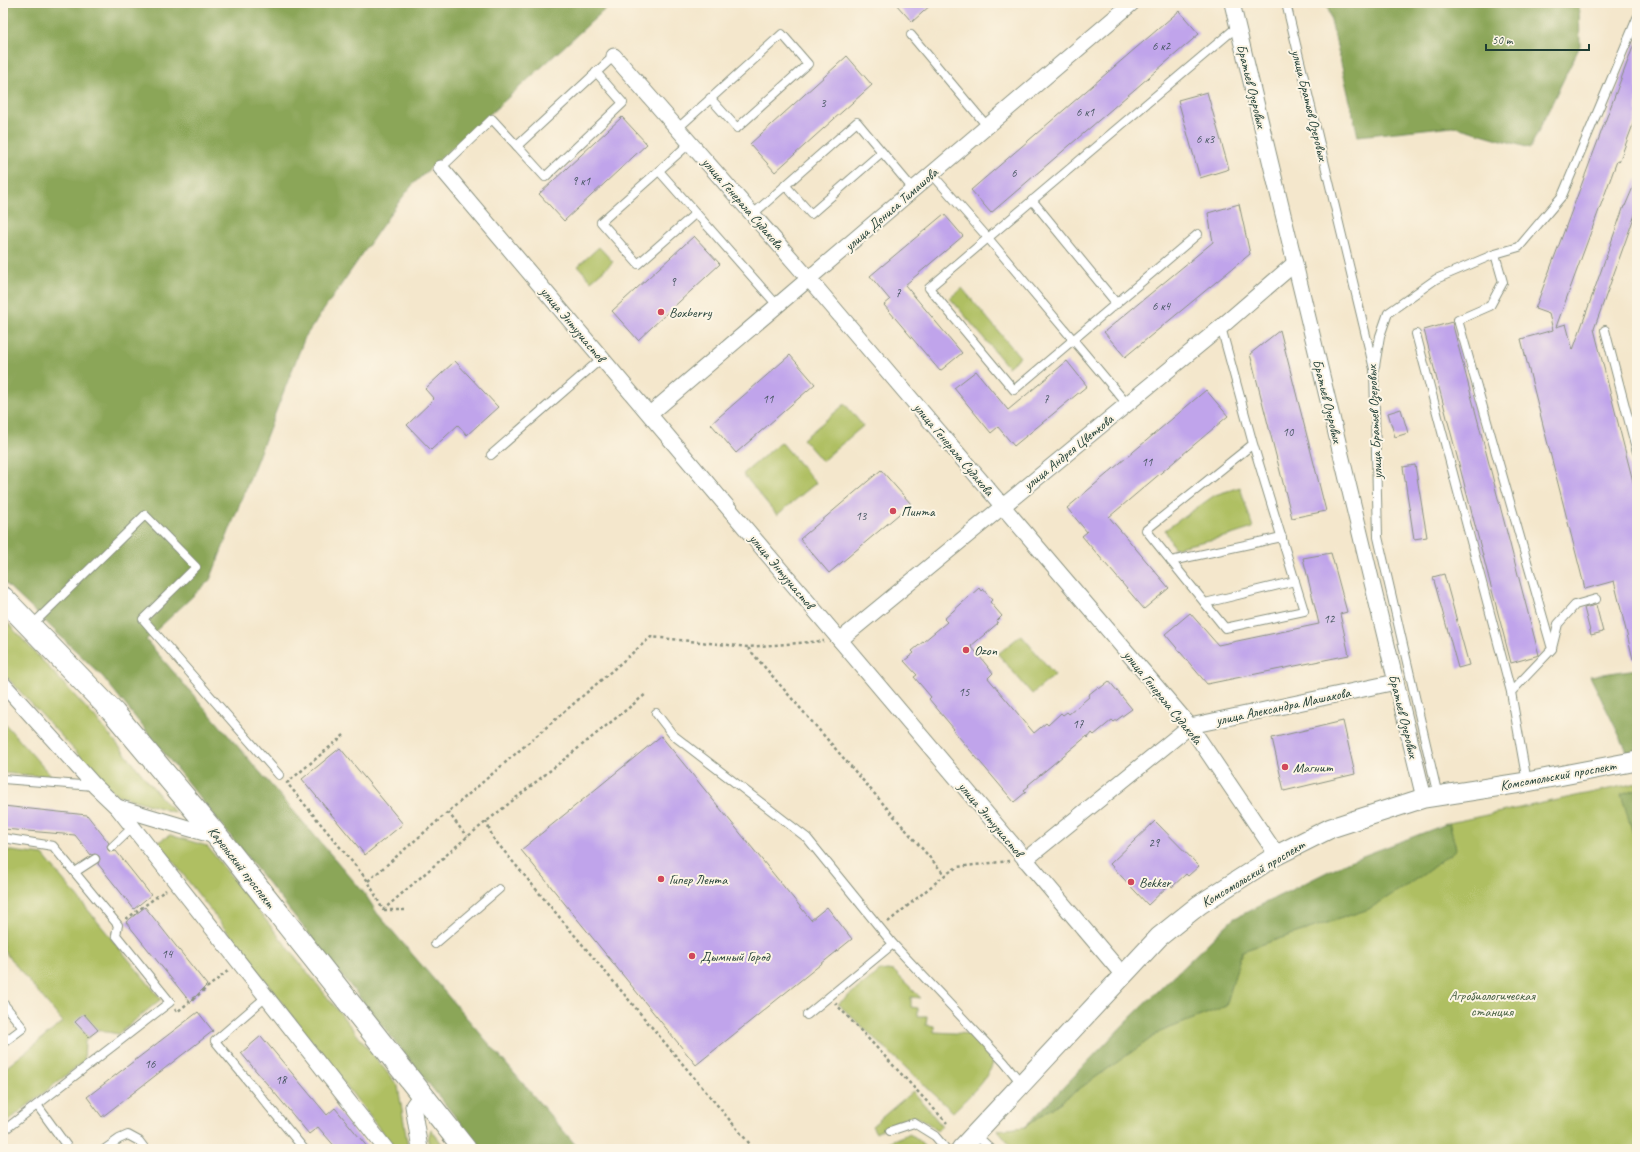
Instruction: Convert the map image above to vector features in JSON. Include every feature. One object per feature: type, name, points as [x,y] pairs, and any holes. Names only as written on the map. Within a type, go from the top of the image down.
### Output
[{"type":"main road","name":"Карельский проспект","points":[[3,598],[114,713],[218,837],[465,1149]]},
{"type":"street","name":"улица Дениса Тимашова","points":[[650,414],[1132,3]]},
{"type":"street","name":"Братьев Озеровых","points":[[1232,3],[1396,682],[1431,797]]},
{"type":"street","name":"улица Генерала Судакова","points":[[614,56],[809,279],[1190,726],[1277,855]]},
{"type":"street","name":"улица Энтузиастов","points":[[441,168],[1123,975]]},
{"type":"street","name":"улица Андрея Цветкова","points":[[840,640],[1221,327],[1295,264]]},
{"type":"street","name":"улица Александра Машакова","points":[[1026,860],[1190,726],[1396,682]]},
{"type":"street","points":[[3,684],[94,786],[117,807],[386,1149]]},
{"type":"street","name":"Комсомольский проспект","points":[[962,1149],[1159,937],[1199,905],[1277,855],[1331,828],[1431,797],[1527,782],[1637,761]]},
{"type":"street","points":[[117,807],[218,837]]},
{"type":"street","points":[[420,1149],[413,1106],[421,1095]]},
{"type":"lane","name":"улица Братьев Озеровых","points":[[1286,3],[1374,369],[1378,537],[1431,797]]},
{"type":"lane","points":[[1374,369],[1380,336],[1388,313],[1436,279],[1496,254],[1519,247],[1562,196],[1637,18]]},
{"type":"lane","points":[[1198,234],[1074,341],[1014,390],[929,288],[1238,26]]},
{"type":"lane","points":[[677,129],[710,98],[782,34],[808,64],[737,128],[710,98]]},
{"type":"lane","points":[[910,35],[987,126]]},
{"type":"lane","points":[[517,146],[614,56]]},
{"type":"lane","points":[[441,168],[492,120],[545,177],[623,103],[596,72]]},
{"type":"lane","points":[[752,215],[857,122],[914,189]]},
{"type":"lane","points":[[690,143],[601,222],[638,264],[696,212]]},
{"type":"lane","points":[[785,185],[811,214],[882,152]]},
{"type":"lane","points":[[659,171],[777,306]]},
{"type":"lane","points":[[932,174],[988,238],[1127,404]]},
{"type":"lane","points":[[1032,200],[1117,304]]},
{"type":"lane","points":[[1496,254],[1503,282],[1490,306],[1458,320],[1552,649]]},
{"type":"lane","points":[[1221,327],[1253,444],[1304,611],[1225,628],[1146,530],[1253,444]]},
{"type":"lane","points":[[1606,330],[1637,452]]},
{"type":"lane","points":[[1416,334],[1511,692],[1527,782]]},
{"type":"lane","points":[[491,455],[602,358]]},
{"type":"lane","points":[[31,627],[145,515],[196,568],[143,619],[279,775]]},
{"type":"lane","points":[[1171,561],[1282,537]]},
{"type":"lane","points":[[1205,603],[1295,581]]},
{"type":"lane","points":[[1511,692],[1552,649],[1558,624],[1575,605],[1596,599]]},
{"type":"lane","points":[[656,713],[673,734],[807,838],[892,944],[1004,1062],[1022,1084]]},
{"type":"lane","points":[[3,779],[94,786]]},
{"type":"lane","points":[[112,847],[133,827]]},
{"type":"lane","points":[[3,838],[53,846],[118,925],[116,935],[170,1002],[3,1131]]},
{"type":"lane","points":[[75,872],[94,859]]},
{"type":"lane","points":[[435,944],[499,889]]},
{"type":"lane","points":[[807,1015],[892,944]]},
{"type":"lane","points":[[266,997],[215,1041],[304,1149]]},
{"type":"lane","points":[[3,1003],[23,1028],[3,1043]]},
{"type":"lane","points":[[37,1105],[68,1149]]},
{"type":"lane","points":[[890,1131],[914,1124],[934,1136],[946,1149]]},
{"type":"lane","points":[[976,1134],[991,1149]]},
{"type":"lane","points":[[105,1149],[118,1139],[128,1135],[139,1141],[145,1149]]},
{"type":"path","points":[[368,881],[651,637],[748,647],[840,640]]},
{"type":"path","points":[[748,647],[945,875]]},
{"type":"path","points":[[383,910],[486,821],[646,694]]},
{"type":"path","points":[[344,735],[287,783],[368,881],[383,910]]},
{"type":"path","points":[[448,812],[467,837]]},
{"type":"path","points":[[486,821],[493,838],[754,1149]]},
{"type":"path","points":[[880,929],[958,866],[1026,860]]},
{"type":"path","points":[[118,925],[176,882]]},
{"type":"path","points":[[383,910],[407,910]]},
{"type":"path","points":[[170,1002],[177,1012],[239,962]]},
{"type":"path","points":[[830,997],[947,1123]]},
{"type":"green space","points":[[3,3],[612,3],[413,184],[395,207],[305,337],[210,580],[146,640],[365,894],[377,913],[579,1149],[481,1149],[103,677],[3,581]]},
{"type":"green space","points":[[1327,3],[1579,3],[1580,46],[1530,148],[1453,126],[1358,136]]},
{"type":"green space","points":[[599,247],[613,262],[591,281],[578,266]]},
{"type":"green space","points":[[962,288],[1020,357],[1008,367],[950,298]]},
{"type":"green space","points":[[845,404],[863,426],[822,461],[803,439]]},
{"type":"green space","points":[[781,442],[816,483],[777,515],[743,474]]},
{"type":"green space","points":[[1240,487],[1253,528],[1228,536],[1174,548],[1165,530],[1215,495]]},
{"type":"green space","points":[[3,618],[99,722],[165,802],[176,813],[115,794],[3,673]]},
{"type":"green space","points":[[1021,635],[1055,675],[1032,694],[998,654]]},
{"type":"green space","points":[[1637,669],[1637,754],[1629,755],[1590,676]]},
{"type":"green space","points":[[3,724],[6,725],[52,777],[3,773]]},
{"type":"green space","name":"Агробиологическая станция","points":[[1637,783],[1637,1149],[1014,1149],[998,1130],[1025,1127],[1160,1032],[1226,1006],[1242,951],[1369,909],[1424,874],[1456,849],[1449,823]]},
{"type":"green space","points":[[1637,789],[1637,847],[1621,794]]},
{"type":"green space","points":[[1449,823],[1456,849],[1424,874],[1369,909],[1242,951],[1226,1006],[1160,1032],[1025,1127],[1132,1016],[1233,919],[1347,862]]},
{"type":"green space","points":[[170,835],[207,846],[398,1086],[408,1147],[395,1149],[158,842]]},
{"type":"green space","points":[[3,850],[43,855],[161,999],[118,1034],[97,1030],[85,1041],[84,1061],[3,1125],[3,1070],[63,1022],[3,950]]},
{"type":"green space","points":[[880,971],[894,971],[921,998],[911,997],[911,1007],[918,1008],[918,1016],[927,1016],[926,1025],[934,1026],[934,1032],[974,1034],[992,1055],[993,1064],[984,1079],[953,1112],[838,1004]]},
{"type":"green space","points":[[913,1091],[942,1126],[937,1131],[921,1119],[907,1117],[876,1133],[872,1126]]},
{"type":"green space","points":[[431,1129],[446,1149],[429,1149],[428,1139]]},
{"type":"green space","points":[[908,1134],[917,1138],[924,1146],[921,1149],[876,1149],[883,1144]]},
{"type":"building","points":[[895,3],[933,3],[912,22]]},
{"type":"building","points":[[1179,11],[1199,34],[991,213],[971,190]]},
{"type":"building","points":[[1636,39],[1637,114],[1619,162],[1617,161],[1556,327],[1566,324],[1573,350],[1624,206],[1637,178],[1637,209],[1594,329],[1637,497],[1637,659],[1633,659],[1614,581],[1585,589],[1521,339],[1553,330],[1549,314],[1535,309]]},
{"type":"building","points":[[847,56],[872,85],[775,172],[750,144]]},
{"type":"building","points":[[1207,92],[1229,169],[1200,178],[1178,100]]},
{"type":"building","points":[[622,117],[647,144],[564,221],[539,194]]},
{"type":"building","points":[[1239,204],[1250,254],[1125,357],[1104,332],[1213,242],[1208,213]]},
{"type":"building","points":[[944,214],[963,236],[905,285],[962,353],[940,371],[884,305],[890,300],[870,276]]},
{"type":"building","points":[[694,236],[720,264],[638,340],[612,311]]},
{"type":"building","points":[[1452,322],[1539,655],[1511,663],[1424,330]]},
{"type":"building","points":[[1280,330],[1326,511],[1292,518],[1250,354]]},
{"type":"building","points":[[790,355],[815,384],[736,453],[711,424]]},
{"type":"building","points":[[455,361],[498,407],[467,435],[458,425],[431,450],[407,425],[434,399],[425,389]]},
{"type":"building","points":[[1067,361],[1087,386],[1014,446],[998,427],[991,433],[954,388],[976,371],[1008,410]]},
{"type":"building","points":[[1206,390],[1228,416],[1109,517],[1169,588],[1144,609],[1082,536],[1087,532],[1067,508]]},
{"type":"building","points":[[1401,409],[1408,433],[1395,437],[1388,413]]},
{"type":"building","points":[[1415,465],[1427,537],[1414,539],[1403,467]]},
{"type":"building","points":[[881,470],[911,504],[829,573],[800,539]]},
{"type":"building","points":[[1331,553],[1347,612],[1340,614],[1349,655],[1207,684],[1165,634],[1190,613],[1218,645],[1319,624],[1303,558]]},
{"type":"building","points":[[1444,574],[1469,665],[1458,668],[1433,577]]},
{"type":"building","points":[[979,588],[981,591],[983,589],[992,600],[990,602],[1002,616],[997,621],[998,623],[971,646],[993,673],[988,678],[1034,733],[1046,723],[1048,725],[1061,713],[1063,715],[1067,712],[1069,714],[1089,697],[1088,695],[1109,681],[1132,709],[1114,722],[1112,720],[1094,735],[1092,733],[1088,738],[1087,736],[1028,785],[1029,786],[1024,790],[1026,792],[1014,802],[953,730],[954,729],[929,699],[931,697],[914,677],[917,675],[904,661],[914,653],[912,651],[947,622],[944,619]]},
{"type":"building","points":[[1596,605],[1603,632],[1591,635],[1584,608]]},
{"type":"building","points":[[1343,721],[1355,774],[1284,791],[1272,738]]},
{"type":"building","name":"Гипер Лента","points":[[661,736],[811,920],[827,907],[852,939],[696,1065],[521,850]]},
{"type":"building","points":[[340,748],[403,824],[365,855],[302,779]]},
{"type":"building","points":[[3,806],[87,815],[109,843],[107,846],[108,850],[111,852],[116,851],[151,895],[134,909],[98,864],[100,859],[99,856],[95,854],[91,855],[75,835],[3,829]]},
{"type":"building","points":[[1155,821],[1199,866],[1188,876],[1186,874],[1172,887],[1170,884],[1148,905],[1110,864]]},
{"type":"building","points":[[145,907],[207,985],[190,1002],[126,922]]},
{"type":"building","points":[[198,1012],[213,1031],[102,1117],[87,1097]]},
{"type":"building","points":[[84,1014],[98,1030],[89,1037],[75,1022]]},
{"type":"building","points":[[261,1036],[327,1115],[335,1108],[369,1149],[337,1149],[318,1127],[309,1134],[241,1053]]},
{"type":"place","name":"Boxberry","points":[[661,312]]},
{"type":"place","name":"Пинта","points":[[893,511]]},
{"type":"place","name":"Ozon","points":[[966,650]]},
{"type":"place","name":"Магнит","points":[[1285,767]]},
{"type":"place","name":"Гипер Лента","points":[[661,879]]},
{"type":"place","name":"Bekker","points":[[1131,882]]},
{"type":"place","name":"Дымный Город","points":[[692,956]]}]
